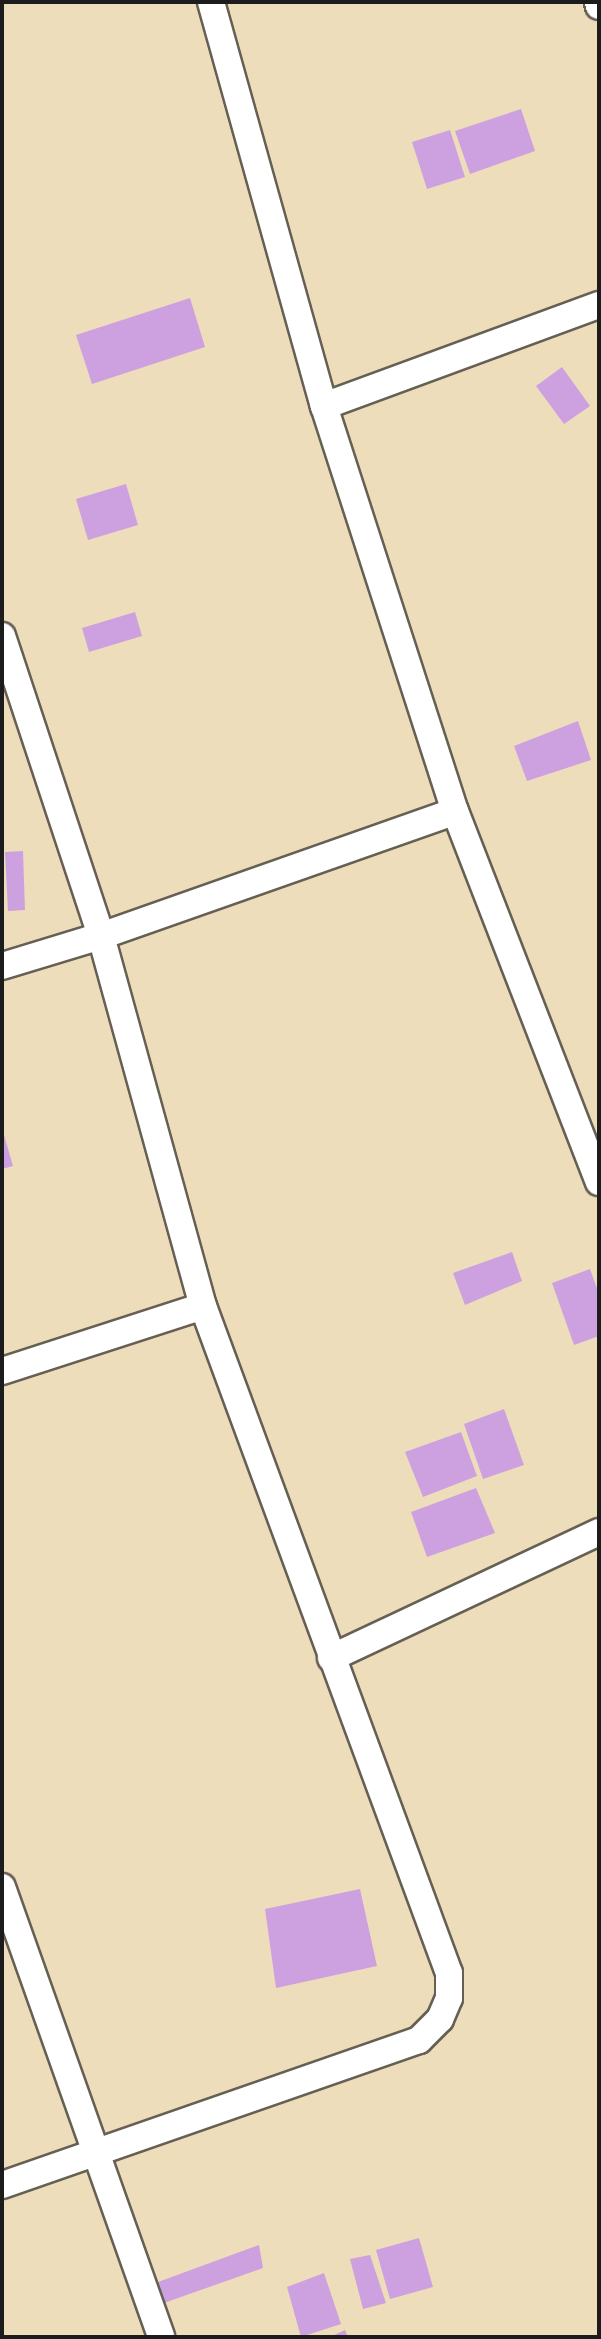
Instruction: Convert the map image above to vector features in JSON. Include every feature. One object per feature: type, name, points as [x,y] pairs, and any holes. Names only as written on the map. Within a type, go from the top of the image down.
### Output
[{"type":"street","points":[[211,2],[324,406],[456,811],[589,1125],[599,1182]]},
{"type":"street","points":[[324,406],[599,305]]},
{"type":"street","points":[[2,636],[101,936],[203,1306],[449,1973],[449,1998],[440,2019],[419,2040],[96,2155],[2,2185]]},
{"type":"street","points":[[2,966],[101,936],[456,811]]},
{"type":"street","points":[[2,1371],[203,1306]]},
{"type":"street","points":[[331,1658],[599,1532]]},
{"type":"street","points":[[2,1887],[160,2337]]},
{"type":"building","points":[[521,109],[535,151],[470,174],[455,131]]},
{"type":"building","points":[[450,130],[465,177],[427,189],[412,142]]},
{"type":"building","points":[[190,298],[205,347],[92,384],[76,335]]},
{"type":"building","points":[[562,367],[590,406],[564,424],[536,386]]},
{"type":"building","points":[[126,484],[138,525],[88,540],[76,499]]},
{"type":"building","points":[[135,612],[142,636],[89,652],[82,628]]},
{"type":"building","points":[[578,721],[591,760],[527,781],[514,746]]},
{"type":"building","points":[[23,851],[25,910],[8,911],[5,852]]},
{"type":"building","points":[[2,1128],[13,1166],[2,1169]]},
{"type":"building","points":[[512,1252],[522,1281],[465,1305],[453,1273]]},
{"type":"building","points":[[590,1269],[599,1294],[599,1336],[574,1345],[552,1283]]},
{"type":"building","points":[[504,1409],[524,1465],[483,1479],[464,1424]]},
{"type":"building","points":[[461,1432],[477,1476],[423,1497],[405,1452]]},
{"type":"building","points":[[476,1488],[495,1533],[427,1557],[411,1512]]},
{"type":"building","points":[[360,1889],[377,1966],[276,1988],[265,1909]]},
{"type":"building","points":[[419,2238],[433,2287],[390,2299],[376,2250]]},
{"type":"building","points":[[259,2245],[263,2268],[164,2303],[158,2282]]},
{"type":"building","points":[[370,2255],[386,2303],[363,2309],[350,2259]]},
{"type":"building","points":[[324,2273],[341,2324],[301,2337],[287,2287]]},
{"type":"building","points":[[345,2330],[348,2337],[330,2337]]}]
